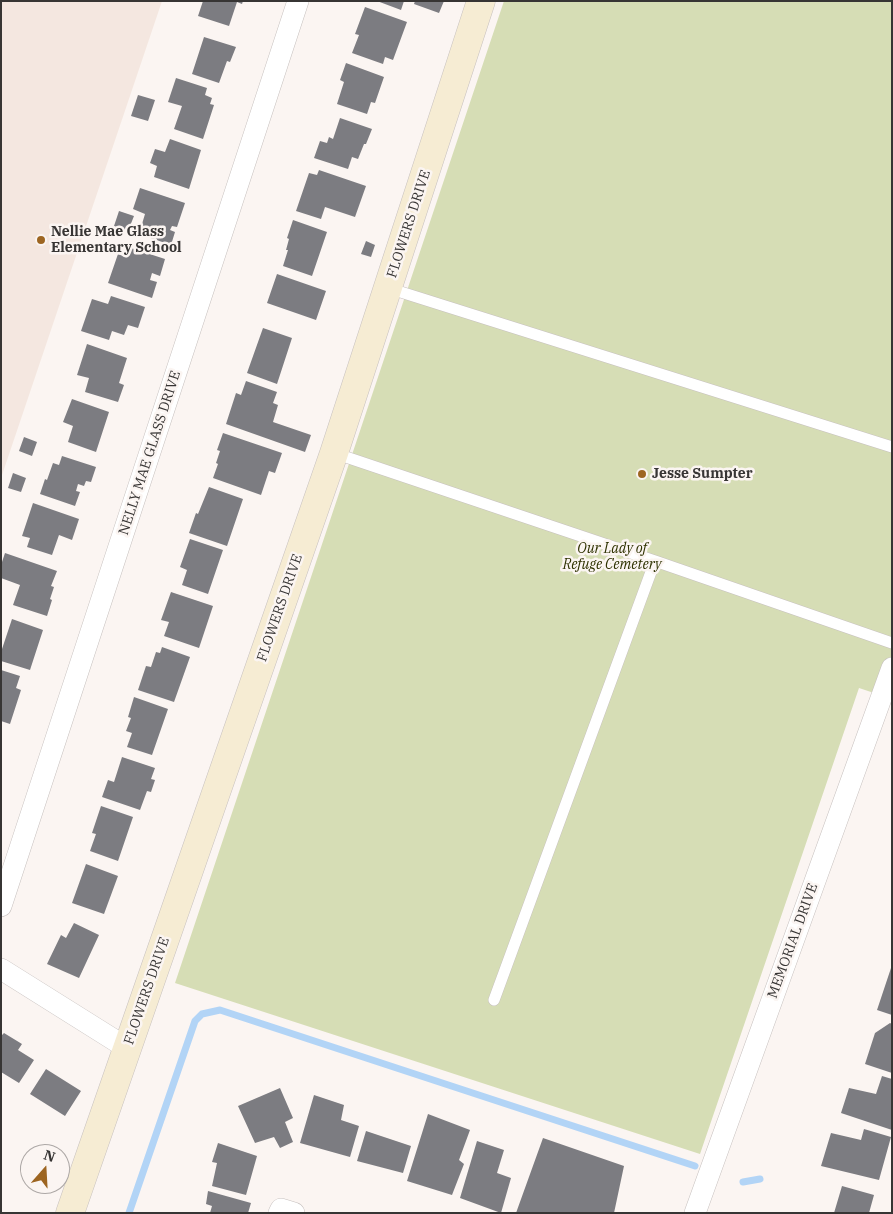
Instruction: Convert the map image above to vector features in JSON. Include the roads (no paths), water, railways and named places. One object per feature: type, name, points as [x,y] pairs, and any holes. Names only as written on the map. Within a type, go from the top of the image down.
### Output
[{"type":"street","name":"NELLY MAE GLASS DRIVE","points":[[1,906],[298,1]]},
{"type":"street","name":"FLOWERS DRIVE","points":[[70,1213],[334,453],[481,1]]},
{"type":"street","name":"MEMORIAL DRIVE","points":[[695,1213],[892,668]]},
{"type":"street","points":[[1,970],[127,1048]]},
{"type":"lane","points":[[388,288],[892,447]]},
{"type":"lane","points":[[334,453],[892,643]]},
{"type":"lane","points":[[494,1000],[655,561]]},
{"type":"waterway","points":[[129,1213],[195,1021],[202,1014],[220,1010],[695,1166]]},
{"type":"waterway","points":[[743,1182],[760,1179]]},
{"type":"place","name":"Nellie Mae Glass Elementary School","points":[[41,240]]},
{"type":"place","name":"Jesse Sumpter","points":[[642,474]]},
{"type":"park label","name":"Our Lady of Refuge Cemetery","points":[[612,558]]}]
